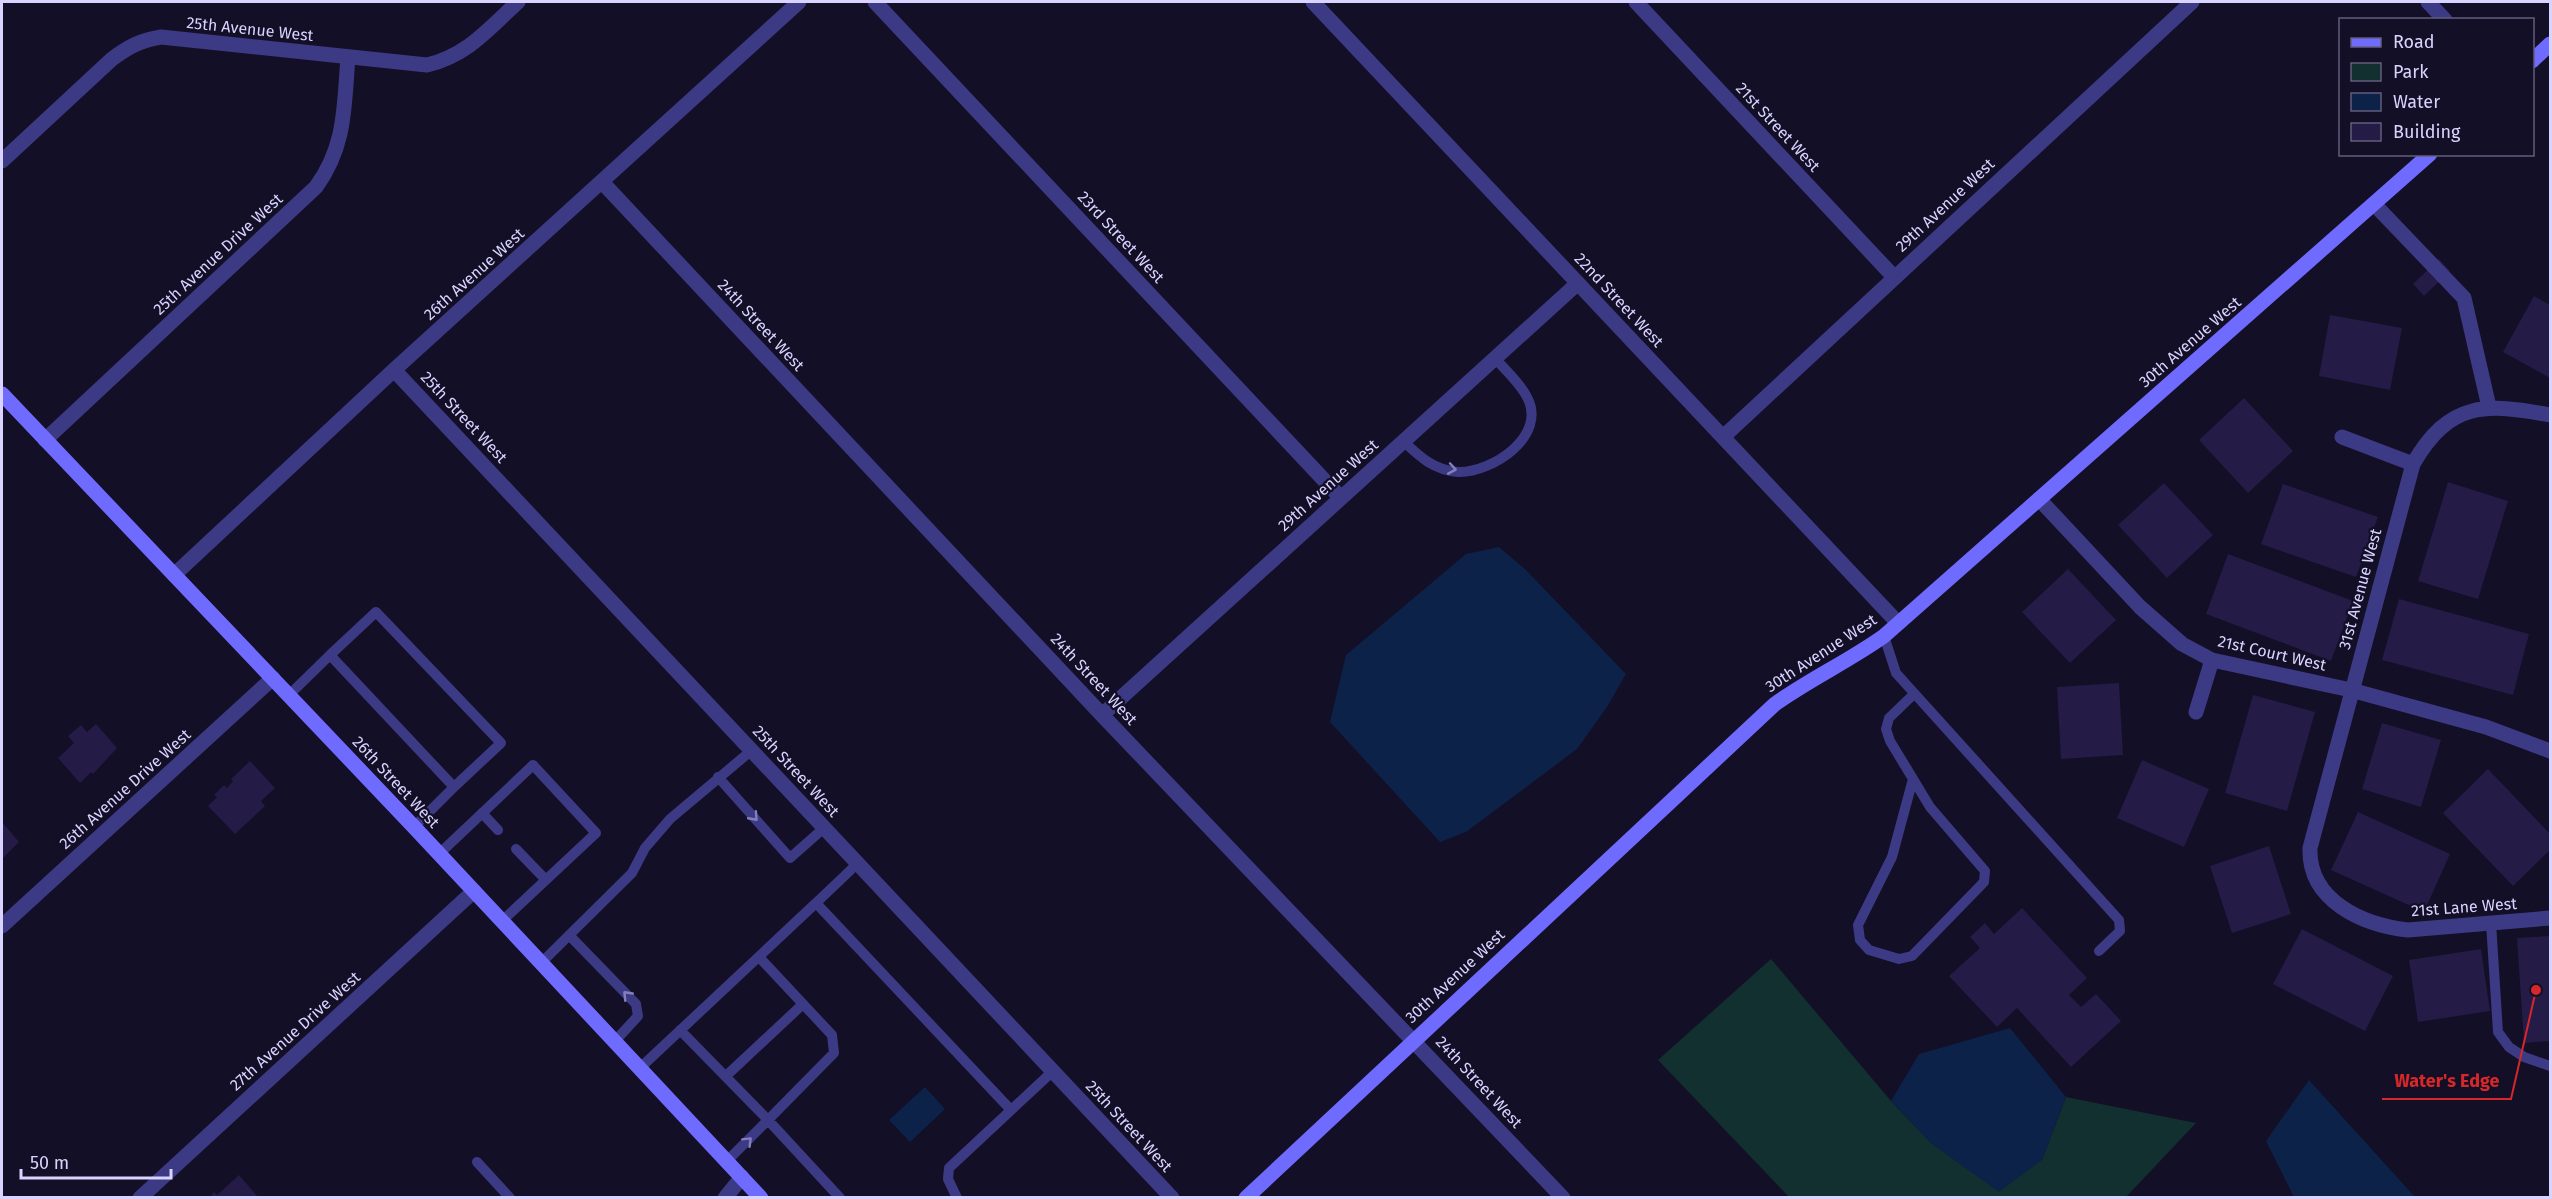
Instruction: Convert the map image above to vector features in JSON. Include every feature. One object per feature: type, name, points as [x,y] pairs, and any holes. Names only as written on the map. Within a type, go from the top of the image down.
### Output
[{"type":"street","name":"25th Avenue West","points":[[2,161],[112,59],[129,46],[146,39],[161,37],[427,65],[448,60],[464,51],[518,2]]},
{"type":"street","name":"26th Avenue West","points":[[174,575],[394,370],[799,2]]},
{"type":"street","name":"23rd Street West","points":[[875,2],[1340,497]]},
{"type":"street","name":"22nd Street West","points":[[1313,2],[1898,623]]},
{"type":"street","name":"21st Street West","points":[[1636,2],[1894,277]]},
{"type":"street","name":"29th Avenue West","points":[[1723,437],[2192,2]]},
{"type":"street","points":[[2428,2],[2443,18]]},
{"type":"street","points":[[2534,59],[2550,44]]},
{"type":"street","name":"25th Avenue Drive West","points":[[45,440],[316,187],[336,153],[342,131],[348,57]]},
{"type":"street","name":"30th Avenue West","points":[[1246,1197],[1775,704],[1808,681],[1884,636],[2428,156]]},
{"type":"street","name":"24th Street West","points":[[602,182],[1102,715],[1563,1197]]},
{"type":"street","points":[[2374,204],[2464,298],[2489,407],[2507,407],[2550,415]]},
{"type":"street","name":"29th Avenue West","points":[[1102,715],[1578,283]]},
{"type":"street","name":"25th Street West","points":[[394,370],[1172,1197]]},
{"type":"street","name":"26th Street West","points":[[2,394],[414,827],[761,1197]]},
{"type":"street","name":"31st Avenue West","points":[[2319,888],[2309,863],[2310,848],[2413,465],[2428,440],[2439,430],[2463,414],[2489,407]]},
{"type":"street","points":[[2342,437],[2413,465]]},
{"type":"street","name":"21st Court West","points":[[2039,499],[2140,607],[2182,644],[2212,660],[2351,690],[2486,727],[2550,751]]},
{"type":"street","points":[[2196,712],[2212,660]]},
{"type":"street","name":"26th Avenue Drive West","points":[[2,926],[273,678]]},
{"type":"street","name":"21st Lane West","points":[[2319,888],[2340,906],[2391,928],[2408,930],[2550,918]]},
{"type":"street","name":"27th Avenue Drive West","points":[[140,1197],[474,891]]},
{"type":"street","points":[[725,1197],[742,1177]]},
{"type":"lane","points":[[1403,441],[1427,463],[1457,472],[1485,468],[1507,457],[1522,440],[1531,419],[1528,398],[1495,358]]},
{"type":"lane","points":[[289,695],[376,612],[501,743],[414,827]]},
{"type":"lane","points":[[1884,636],[1896,673],[2119,920],[2120,931],[2099,951]]},
{"type":"lane","points":[[330,656],[454,787]]},
{"type":"lane","points":[[1913,779],[1892,857],[1858,925],[1860,940],[1869,950],[1899,959],[1912,956],[1984,882],[1985,871],[1930,807],[1890,741],[1886,729],[1889,718],[1914,694]]},
{"type":"lane","points":[[542,963],[632,873],[645,848],[670,819],[752,750]]},
{"type":"lane","points":[[439,854],[533,765],[596,833],[502,921]]},
{"type":"lane","points":[[718,777],[790,858],[824,828]]},
{"type":"lane","points":[[482,813],[498,830]]},
{"type":"lane","points":[[516,849],[546,880]]},
{"type":"lane","points":[[640,1068],[858,863]]},
{"type":"lane","points":[[816,903],[1011,1110]]},
{"type":"lane","points":[[2492,923],[2498,1032],[2509,1047],[2524,1057],[2550,1066]]},
{"type":"lane","points":[[569,935],[636,1004],[638,1016],[615,1041]]},
{"type":"lane","points":[[727,1161],[834,1053],[832,1035],[759,957]]},
{"type":"lane","points":[[726,1076],[803,1004]]},
{"type":"lane","points":[[680,1030],[840,1197]]},
{"type":"lane","points":[[957,1197],[948,1179],[949,1168],[1053,1071]]},
{"type":"lane","points":[[477,1162],[510,1197]]},
{"type":"green space","points":[[1771,959],[1891,1101],[1932,1144],[2042,1160],[2066,1097],[2196,1123],[2126,1197],[1789,1197],[1658,1060]]},
{"type":"water","points":[[1499,547],[1526,570],[1626,674],[1607,707],[1577,749],[1466,832],[1440,842],[1330,722],[1346,655],[1466,554]]},
{"type":"water","points":[[2010,1028],[2066,1097],[2042,1160],[1999,1192],[1932,1144],[1891,1101],[1919,1054]]},
{"type":"water","points":[[2309,1080],[2415,1197],[2294,1197],[2266,1141]]},
{"type":"water","points":[[925,1087],[945,1109],[910,1142],[889,1120]]},
{"type":"building","points":[[2439,259],[2450,271],[2424,296],[2413,284]]},
{"type":"building","points":[[2534,296],[2550,305],[2550,378],[2503,352]]},
{"type":"building","points":[[2330,315],[2402,328],[2390,390],[2319,376]]},
{"type":"building","points":[[2244,398],[2293,451],[2248,493],[2199,440]]},
{"type":"building","points":[[2448,482],[2508,501],[2478,599],[2418,581]]},
{"type":"building","points":[[2164,483],[2213,535],[2167,578],[2118,525]]},
{"type":"building","points":[[2283,484],[2378,517],[2356,577],[2261,544]]},
{"type":"building","points":[[2228,554],[2353,601],[2331,661],[2206,614]]},
{"type":"building","points":[[2068,569],[2116,620],[2070,663],[2022,612]]},
{"type":"building","points":[[2399,599],[2529,634],[2513,695],[2382,660]]},
{"type":"building","points":[[2119,683],[2123,755],[2061,759],[2057,687]]},
{"type":"building","points":[[2253,695],[2315,712],[2287,811],[2225,793]]},
{"type":"building","points":[[2382,723],[2441,740],[2421,807],[2362,789]]},
{"type":"building","points":[[96,724],[117,748],[93,774],[91,772],[80,783],[58,758],[74,743],[68,736],[81,725],[87,732]]},
{"type":"building","points":[[2142,760],[2209,789],[2184,847],[2117,818]]},
{"type":"building","points":[[250,761],[275,788],[261,801],[265,806],[235,834],[208,806],[217,797],[214,795],[224,785],[227,788],[233,781],[231,779]]},
{"type":"building","points":[[2488,769],[2550,834],[2550,850],[2513,886],[2443,813]]},
{"type":"building","points":[[2358,812],[2450,854],[2424,912],[2331,870]]},
{"type":"building","points":[[2,822],[19,842],[2,859]]},
{"type":"building","points":[[2269,846],[2291,914],[2232,933],[2210,866]]},
{"type":"building","points":[[2022,908],[2087,978],[2069,995],[2081,1007],[2096,994],[2121,1021],[2071,1067],[2017,1008],[1997,1027],[1949,976],[1980,948],[1970,937],[1985,923],[1994,934]]},
{"type":"building","points":[[2302,929],[2393,976],[2365,1031],[2273,984]]},
{"type":"building","points":[[2550,936],[2550,1041],[2524,1043],[2517,938]]},
{"type":"building","points":[[2481,949],[2490,1011],[2418,1022],[2409,960]]},
{"type":"building","points":[[239,1175],[259,1198],[209,1198],[214,1192],[217,1195]]},
{"type":"place","name":"Water's Edge","points":[[2536,990]]}]
